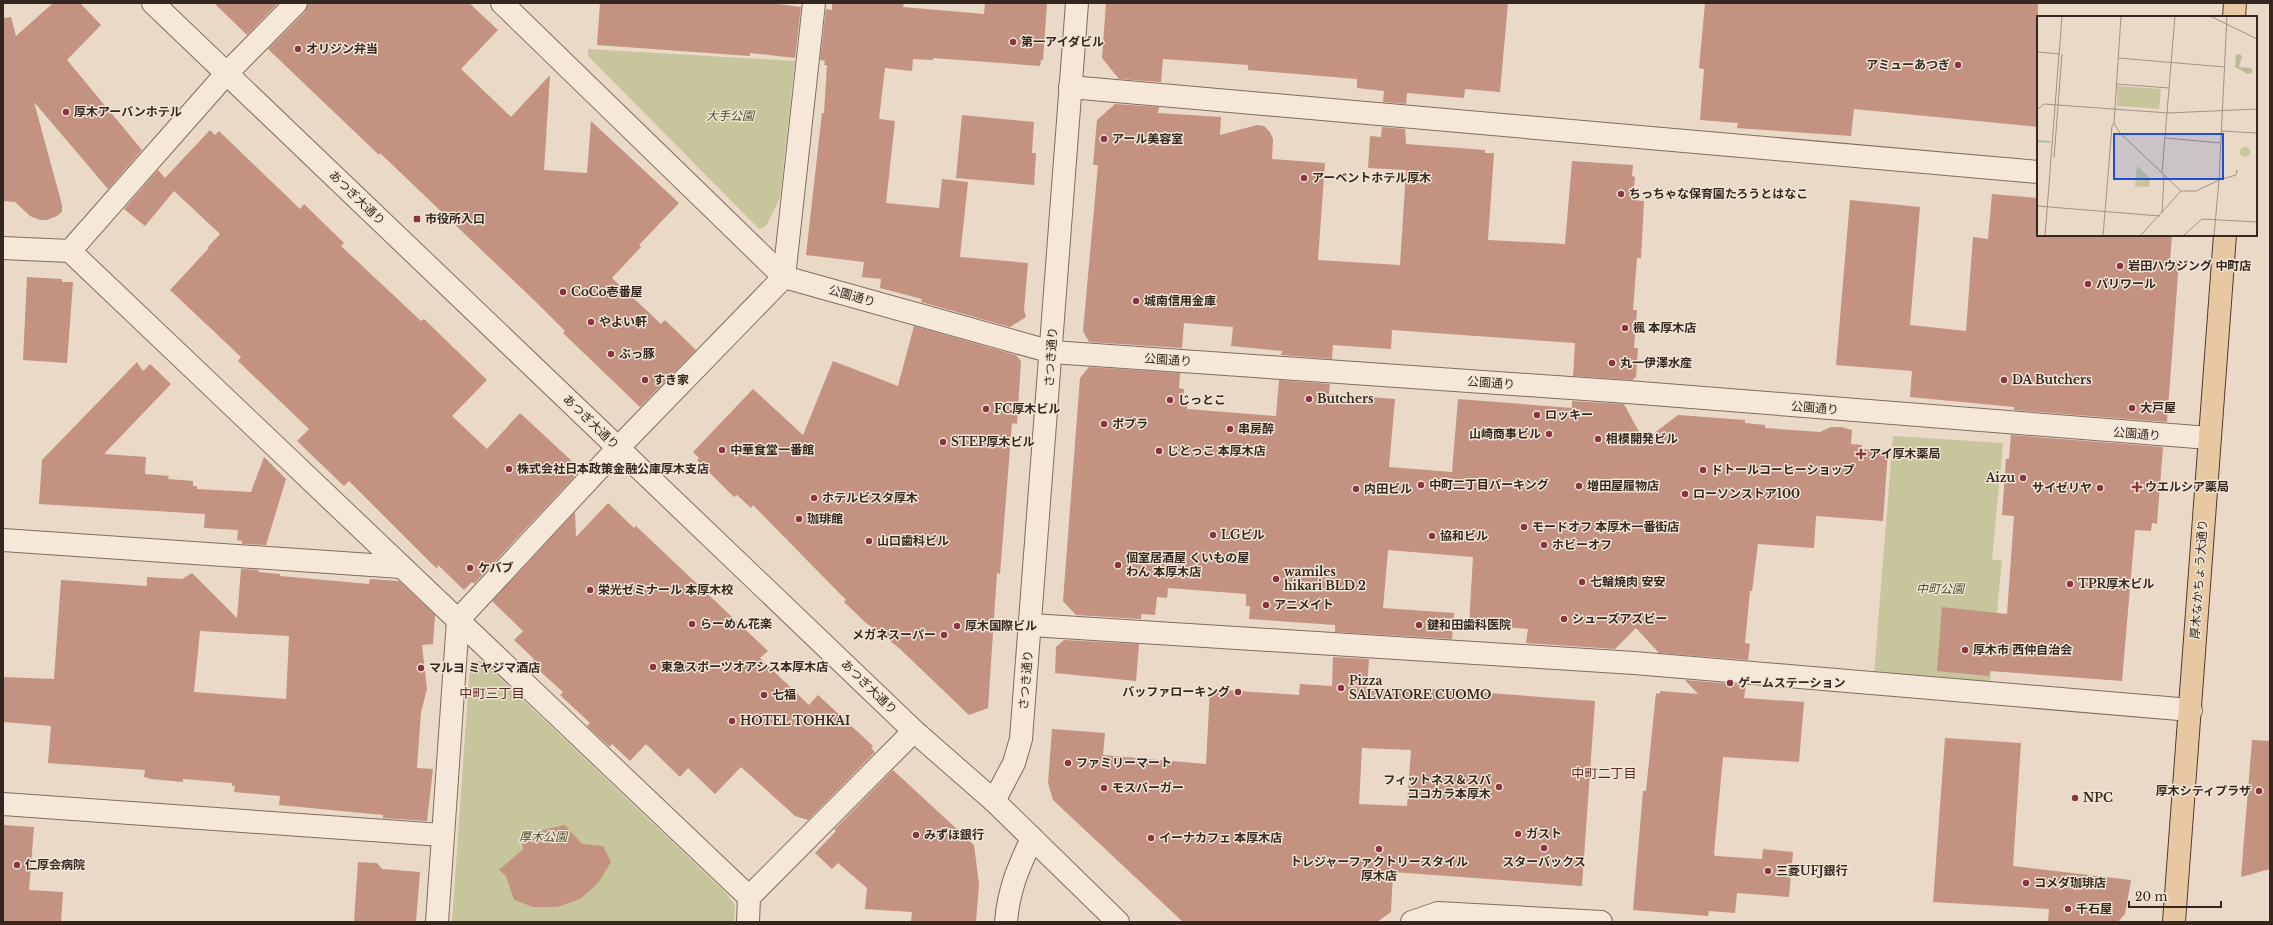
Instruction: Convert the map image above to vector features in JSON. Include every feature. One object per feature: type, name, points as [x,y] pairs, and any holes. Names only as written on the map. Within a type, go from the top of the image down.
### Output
[{"type":"main road","points":[[2234,3],[2234,16]]},
{"type":"main road","name":"厚木なかちょう大通り","points":[[2174,922],[2191,710],[2209,438],[2225,236]]},
{"type":"street","name":"あつぎ大通り","points":[[153,3],[914,731],[994,801],[1118,922]]},
{"type":"street","points":[[70,252],[226,74],[296,3]]},
{"type":"street","points":[[502,3],[784,277]]},
{"type":"street","points":[[437,922],[458,620],[618,448],[784,277],[814,3]]},
{"type":"street","name":"さつき通り","points":[[994,801],[1014,763],[1021,739],[1052,352],[1077,3]]},
{"type":"street","points":[[1070,87],[2037,172]]},
{"type":"street","points":[[3,248],[70,252],[749,897]]},
{"type":"street","name":"公園通り","points":[[784,277],[1052,352],[1628,392],[2209,438]]},
{"type":"street","points":[[3,540],[401,567]]},
{"type":"street","points":[[1030,625],[1634,663],[2191,710]]},
{"type":"street","points":[[748,922],[749,897],[914,731]]},
{"type":"street","points":[[3,804],[442,835]]},
{"type":"street","points":[[1006,922],[1008,897],[1013,881],[1032,838]]},
{"type":"street","points":[[1412,922],[1438,913],[1601,922]]},
{"type":"green space","name":"大手公園","points":[[588,49],[795,61],[780,198],[766,226],[759,229],[588,56]]},
{"type":"green space","name":"中町公園","points":[[1893,436],[2003,443],[1992,560],[2002,560],[1990,682],[1874,674]]},
{"type":"green space","name":"厚木公園","points":[[481,660],[726,893],[735,905],[734,922],[452,922],[470,665]]},
{"type":"building","points":[[53,3],[80,3],[101,25],[67,60],[142,150],[108,189],[34,102],[62,205],[62,212],[57,216],[47,220],[40,220],[30,216],[15,202],[3,201],[3,18],[11,17],[16,36]]},
{"type":"building","points":[[214,3],[278,3],[247,35]]},
{"type":"building","points":[[308,3],[469,3],[498,30],[461,69],[511,117],[550,75],[544,170],[587,173],[591,121],[679,203],[639,245],[641,247],[612,278],[661,324],[665,320],[696,350],[640,407],[563,333],[565,331],[539,305],[380,153],[379,155],[268,49],[305,12]]},
{"type":"building","points":[[600,3],[770,3],[801,7],[795,58],[750,53],[750,56],[597,45]]},
{"type":"building","points":[[832,3],[904,3],[903,7],[984,14],[985,3],[1047,3],[1043,60],[1041,60],[1040,66],[933,58],[933,60],[913,59],[912,71],[885,68],[879,119],[895,121],[886,203],[939,208],[942,179],[968,182],[960,257],[1028,263],[1024,310],[1026,317],[1010,327],[921,302],[922,299],[880,288],[881,279],[862,277],[864,262],[806,255],[822,113],[824,113],[827,65],[824,65],[825,61],[820,60],[826,9],[832,10]]},
{"type":"building","points":[[1106,3],[1508,3],[1500,92],[1465,89],[1464,98],[1407,93],[1406,104],[1383,102],[1384,91],[1357,88],[1357,79],[1248,70],[1248,65],[1163,59],[1161,82],[1119,79],[1102,58]]},
{"type":"building","points":[[1705,3],[2038,3],[2037,127],[1854,109],[1851,136],[1737,128],[1738,123],[1700,120],[1704,69],[1699,68]]},
{"type":"building","points":[[1115,104],[1159,107],[1158,113],[1221,117],[1220,135],[1257,125],[1264,126],[1270,132],[1273,139],[1272,159],[1325,163],[1318,260],[1400,265],[1406,170],[1368,168],[1370,136],[1381,137],[1382,127],[1405,129],[1406,144],[1485,150],[1485,153],[1494,153],[1488,240],[1565,244],[1572,161],[1633,165],[1632,176],[1635,177],[1633,200],[1644,201],[1641,258],[1637,258],[1633,310],[1637,310],[1634,348],[1638,348],[1636,377],[1632,380],[1573,376],[1575,343],[1392,330],[1391,349],[1333,345],[1332,359],[1281,355],[1282,351],[1231,346],[1233,327],[1184,323],[1182,348],[1089,342],[1083,331],[1098,165],[1093,165],[1097,120]]},
{"type":"building","points":[[962,115],[1034,122],[1032,153],[1036,153],[1034,185],[956,178]]},
{"type":"building","points":[[210,130],[215,135],[219,131],[300,209],[304,204],[344,243],[341,246],[421,321],[424,319],[487,380],[452,416],[487,449],[520,413],[574,463],[574,477],[474,584],[472,582],[464,590],[438,565],[437,569],[349,481],[344,486],[297,441],[309,429],[238,361],[241,357],[170,290],[220,234],[174,191],[145,226],[124,209],[158,170],[165,178]]},
{"type":"building","points":[[1992,194],[2037,198],[2037,236],[2172,236],[2170,261],[2179,261],[2167,422],[2014,410],[2014,407],[1910,397],[1912,371],[1836,365],[1850,200],[1920,207],[1910,325],[1966,331],[1973,237],[1988,239]]},
{"type":"building","points":[[27,277],[62,279],[62,282],[73,282],[67,363],[23,360]]},
{"type":"building","points":[[914,326],[1016,355],[1021,361],[1017,424],[1012,423],[1000,574],[997,573],[988,708],[969,715],[899,648],[865,622],[844,602],[846,600],[753,505],[751,508],[737,495],[734,497],[697,460],[699,458],[693,452],[753,389],[803,435],[833,361],[898,386]]},
{"type":"building","points":[[137,362],[143,371],[150,364],[171,384],[104,454],[146,457],[145,474],[169,476],[168,479],[193,481],[193,486],[197,486],[197,489],[251,492],[264,457],[286,479],[266,545],[242,544],[242,541],[237,540],[238,530],[204,528],[205,514],[39,504],[42,460]]},
{"type":"building","points":[[1089,367],[1180,373],[1179,388],[1184,389],[1183,405],[1187,405],[1187,409],[1276,416],[1279,380],[1330,384],[1329,394],[1395,399],[1389,467],[1452,472],[1458,399],[1572,408],[1572,401],[1624,404],[1644,441],[1678,415],[1745,420],[1745,423],[1765,425],[1765,428],[1820,432],[1831,427],[1841,427],[1852,430],[1851,444],[1862,445],[1861,449],[1888,451],[1883,521],[1816,516],[1814,548],[1758,544],[1752,591],[1750,591],[1745,643],[1750,644],[1748,660],[1659,653],[1636,628],[1615,649],[1526,643],[1528,629],[1469,624],[1473,557],[1388,550],[1383,608],[1454,613],[1452,639],[1335,632],[1335,625],[1249,619],[1250,606],[1246,606],[1246,594],[1168,588],[1167,598],[1157,597],[1155,615],[1141,614],[1141,619],[1076,615],[1063,601],[1080,378]]},
{"type":"building","points":[[2011,435],[2163,447],[2157,524],[2152,523],[2151,531],[2135,530],[2122,681],[1990,671],[1989,676],[1937,671],[1942,607],[2007,614],[2014,516],[2002,515],[2006,459],[2009,459]]},
{"type":"building","points":[[608,503],[634,528],[636,526],[768,651],[760,658],[809,705],[818,695],[873,746],[871,748],[875,752],[808,820],[795,816],[741,767],[715,794],[688,768],[680,777],[646,744],[630,761],[612,744],[610,747],[587,726],[590,723],[560,695],[563,692],[531,663],[534,659],[514,640],[523,631],[492,601],[575,512],[576,537]]},
{"type":"building","points":[[241,569],[259,570],[258,572],[280,574],[280,576],[369,584],[370,579],[399,581],[435,615],[433,644],[422,645],[427,689],[421,712],[417,768],[433,769],[427,821],[383,818],[383,815],[279,805],[280,796],[234,792],[235,786],[232,786],[232,783],[183,779],[183,782],[151,779],[144,777],[145,770],[48,763],[51,726],[3,722],[3,677],[54,679],[61,580],[147,586],[147,577],[182,579],[192,573],[237,618]],"holes":[[[200,631],[289,636],[286,699],[194,692]]]},
{"type":"building","points":[[1064,640],[1139,644],[1136,681],[1055,673],[1056,647]]},
{"type":"building","points":[[1333,657],[1369,659],[1367,688],[1422,688],[1595,701],[1582,886],[1393,872],[1391,912],[1377,922],[1183,922],[1053,800],[1048,783],[1052,729],[1105,733],[1103,755],[1206,764],[1210,689],[1299,695],[1300,684],[1332,686]],"holes":[[[1362,748],[1411,750],[1407,806],[1359,804]]]},
{"type":"building","points":[[1685,680],[1746,685],[1744,698],[1804,702],[1799,762],[1723,757],[1714,853],[1715,856],[1762,859],[1763,849],[1793,852],[1789,897],[1737,893],[1735,913],[1709,911],[1708,916],[1633,910],[1643,791],[1646,791],[1656,693],[1660,694],[1660,691],[1698,694]]},
{"type":"building","points":[[1945,738],[2021,743],[2013,866],[2131,880],[2125,914],[2118,922],[2048,922],[2049,909],[1933,902]]},
{"type":"building","name":"厚木シティプラザ","points":[[2252,740],[2270,741],[2270,869],[2241,877]]},
{"type":"building","points":[[893,770],[974,845],[979,884],[976,922],[911,922],[912,912],[865,909],[867,888],[838,863],[832,869],[815,853],[836,831],[834,830]]},
{"type":"building","name":"仁厚会病院","points":[[3,825],[34,827],[29,890],[63,892],[61,922],[3,922]]},
{"type":"building","points":[[565,825],[582,844],[603,846],[611,862],[598,883],[580,899],[557,907],[533,907],[514,900],[506,876],[499,870],[523,849],[522,842],[543,830]]},
{"type":"building","points":[[358,862],[377,863],[382,869],[420,872],[416,922],[354,922]]},
{"type":"place","name":"第一アイダビル","points":[[1013,42]]},
{"type":"place","name":"オリジン弁当","points":[[298,49]]},
{"type":"place","name":"アミューあつぎ","points":[[1958,65]]},
{"type":"place","name":"厚木アーバンホテル","points":[[66,112]]},
{"type":"place","name":"アール美容室","points":[[1104,139]]},
{"type":"place","name":"アーベントホテル厚木","points":[[1304,178]]},
{"type":"place","name":"ちっちゃな保育園たろうとはなこ","points":[[1621,194]]},
{"type":"place","name":"市役所入口","points":[[417,219]]},
{"type":"place","name":"岩田ハウジング 中町店","points":[[2120,266]]},
{"type":"place","name":"パリワール","points":[[2088,284]]},
{"type":"place","name":"CoCo壱番屋","points":[[563,292]]},
{"type":"place","name":"城南信用金庫","points":[[1136,301]]},
{"type":"place","name":"やよい軒","points":[[591,322]]},
{"type":"place","name":"楓 本厚木店","points":[[1625,328]]},
{"type":"place","name":"ぶっ豚","points":[[611,354]]},
{"type":"place","name":"丸一伊澤水産","points":[[1612,363]]},
{"type":"place","name":"すき家","points":[[645,380]]},
{"type":"place","name":"DA Butchers","points":[[2004,380]]},
{"type":"place","name":"Butchers","points":[[1309,399]]},
{"type":"place","name":"じっとこ","points":[[1170,400]]},
{"type":"place","name":"大戸屋","points":[[2132,408]]},
{"type":"place","name":"FC厚木ビル","points":[[986,409]]},
{"type":"place","name":"ロッキー","points":[[1537,415]]},
{"type":"place","name":"ポプラ","points":[[1104,424]]},
{"type":"place","name":"串房醉","points":[[1230,429]]},
{"type":"place","name":"山崎商事ビル","points":[[1549,434]]},
{"type":"place","name":"相模開発ビル","points":[[1598,439]]},
{"type":"place","name":"STEP厚木ビル","points":[[943,442]]},
{"type":"place","name":"中華食堂一番館","points":[[722,450]]},
{"type":"place","name":"じとっこ 本厚木店","points":[[1159,451]]},
{"type":"place","name":"アイ厚木薬局","points":[[1861,454]]},
{"type":"place","name":"株式会社日本政策金融公庫厚木支店","points":[[509,469]]},
{"type":"place","name":"ドトールコーヒーショップ","points":[[1703,470]]},
{"type":"place","name":"Aizu","points":[[2023,478]]},
{"type":"place","name":"中町二丁目パーキング","points":[[1421,485]]},
{"type":"place","name":"増田屋履物店","points":[[1579,486]]},
{"type":"place","name":"ウエルシア薬局","points":[[2137,487]]},
{"type":"place","name":"サイゼリヤ","points":[[2100,488]]},
{"type":"place","name":"内田ビル","points":[[1356,489]]},
{"type":"place","name":"ローソンストア100","points":[[1685,494]]},
{"type":"place","name":"ホテルビスタ厚木","points":[[814,498]]},
{"type":"place","name":"珈琲館","points":[[799,519]]},
{"type":"place","name":"モードオフ 本厚木一番街店","points":[[1524,527]]},
{"type":"place","name":"LGビル","points":[[1213,535]]},
{"type":"place","name":"協和ビル","points":[[1432,536]]},
{"type":"place","name":"山口歯科ビル","points":[[869,541]]},
{"type":"place","name":"ホビーオフ","points":[[1544,545]]},
{"type":"place","name":"個室居酒屋 くいもの屋 わん 本厚木店","points":[[1118,565]]},
{"type":"place","name":"ケバブ","points":[[470,568]]},
{"type":"place","name":"wamiles hikari BLD 2","points":[[1276,579]]},
{"type":"place","name":"七輪焼肉 安安","points":[[1582,582]]},
{"type":"place","name":"TPR厚木ビル","points":[[2070,584]]},
{"type":"place","name":"栄光ゼミナール 本厚木校","points":[[590,590]]},
{"type":"place","name":"アニメイト","points":[[1266,605]]},
{"type":"place","name":"シューズアズビー","points":[[1564,619]]},
{"type":"place","name":"らーめん花楽","points":[[692,624]]},
{"type":"place","name":"鍵和田歯科医院","points":[[1419,625]]},
{"type":"place","name":"厚木国際ビル","points":[[957,626]]},
{"type":"place","name":"メガネスーパー","points":[[944,635]]},
{"type":"place","name":"厚木市 西仲自治会","points":[[1965,650]]},
{"type":"place","name":"東急スポーツオアシス本厚木店","points":[[653,667]]},
{"type":"place","name":"マルヨ ミヤジマ酒店","points":[[421,668]]},
{"type":"place","name":"ゲームステーション","points":[[1730,683]]},
{"type":"place","name":"Pizza SALVATORE CUOMO","points":[[1341,688]]},
{"type":"place","name":"バッファローキング","points":[[1238,692]]},
{"type":"place","name":"七福","points":[[764,695]]},
{"type":"place","name":"HOTEL TOHKAI","points":[[732,721]]},
{"type":"place","name":"ファミリーマート","points":[[1068,763]]},
{"type":"place","name":"フィットネス＆スパ ココカラ本厚木","points":[[1499,787]]},
{"type":"place","name":"モスバーガー","points":[[1104,788]]},
{"type":"place","name":"厚木シティプラザ","points":[[2259,791]]},
{"type":"place","name":"NPC","points":[[2075,798]]},
{"type":"place","name":"ガスト","points":[[1518,834]]},
{"type":"place","name":"みずほ銀行","points":[[916,835]]},
{"type":"place","name":"イーナカフェ 本厚木店","points":[[1151,838]]},
{"type":"place","name":"スターバックス","points":[[1544,848]]},
{"type":"place","name":"トレジャーファクトリースタイル 厚木店","points":[[1379,849]]},
{"type":"place","name":"仁厚会病院","points":[[17,865]]},
{"type":"place","name":"三菱UFJ銀行","points":[[1768,871]]},
{"type":"place","name":"コメダ珈琲店","points":[[2026,883]]},
{"type":"place","name":"千石屋","points":[[2068,909]]},
{"type":"district","name":"中町三丁目","points":[[492,693]]},
{"type":"district","name":"中町二丁目","points":[[1604,773]]}]
